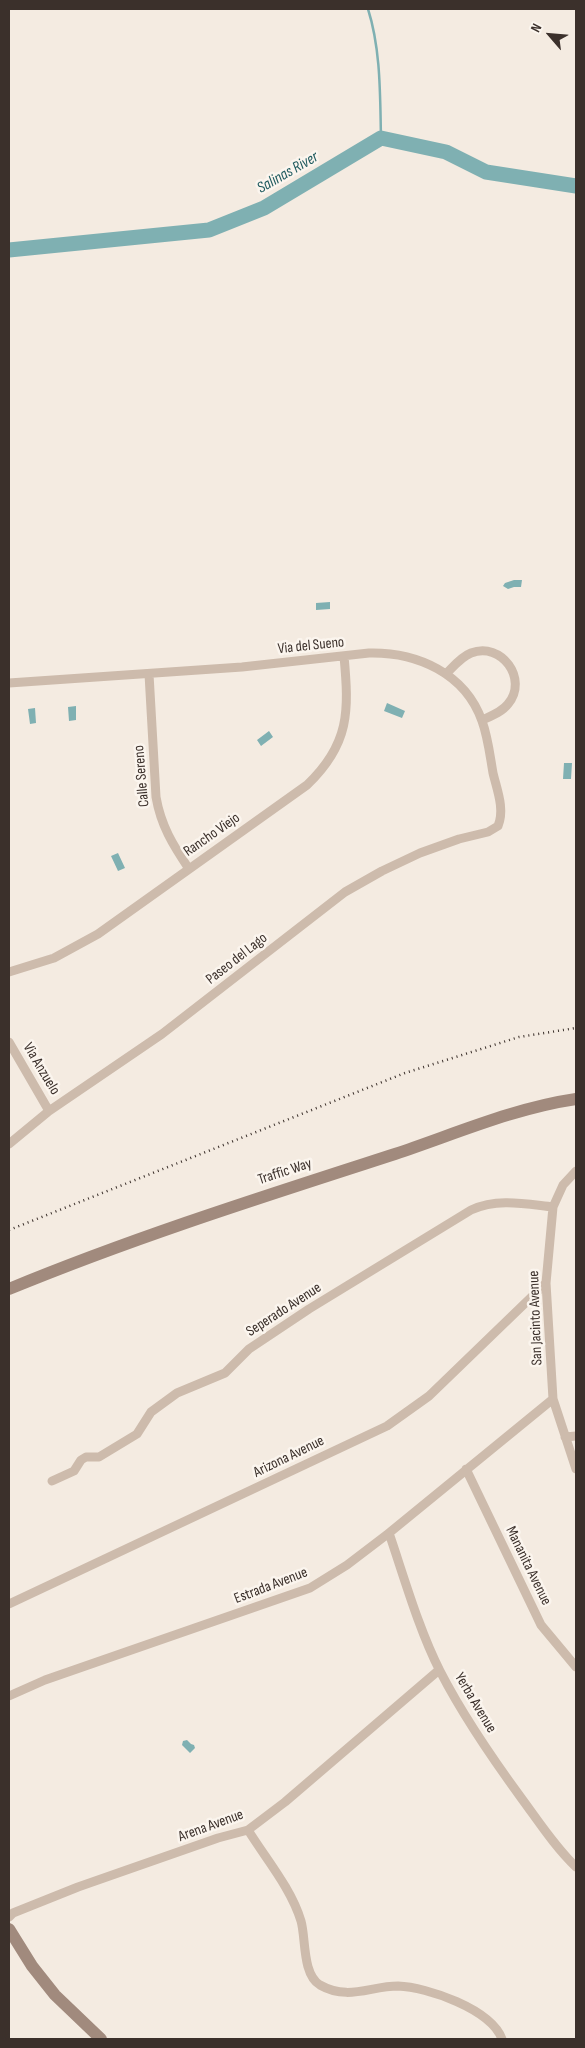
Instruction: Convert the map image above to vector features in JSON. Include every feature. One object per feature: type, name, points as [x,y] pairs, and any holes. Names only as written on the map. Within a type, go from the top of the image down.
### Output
[{"type":"street","points":[[448,673],[464,656],[480,651],[497,654],[510,665],[516,682],[512,698],[501,711],[482,720]]},
{"type":"street","name":"Via del Sueno","points":[[9,683],[279,664],[368,653],[396,655],[416,660],[448,673],[464,692],[482,720],[502,811],[498,826]]},
{"type":"street","name":"Rancho Viejo","points":[[9,972],[46,961],[98,934],[299,791],[324,766],[336,747],[346,716],[348,698],[344,656]]},
{"type":"street","name":"Calle Sereno","points":[[148,674],[159,814],[168,838],[189,869]]},
{"type":"street","name":"Paseo del Lago","points":[[9,1144],[49,1110],[162,1034],[345,892],[382,871],[420,854],[459,839],[488,832],[498,826]]},
{"type":"street","name":"Via Anzuelo","points":[[9,1042],[49,1110]]},
{"type":"street","name":"Traffic Way","points":[[9,1289],[118,1247],[255,1199],[491,1120],[576,1099]]},
{"type":"street","name":"San Jacinto Avenue","points":[[576,1171],[563,1185],[553,1207],[546,1283],[553,1399],[576,1469]]},
{"type":"street","name":"Seperado Avenue","points":[[52,1481],[74,1471],[81,1460],[86,1457],[99,1457],[137,1434],[151,1412],[177,1393],[225,1373],[249,1349],[461,1215],[480,1206],[502,1202],[553,1207]]},
{"type":"street","name":"Arizona Avenue","points":[[9,1604],[387,1426],[429,1396],[546,1283]]},
{"type":"street","name":"Estrada Avenue","points":[[9,1696],[45,1680],[310,1588],[347,1565],[389,1533],[553,1399]]},
{"type":"street","points":[[565,1437],[576,1436]]},
{"type":"street","name":"Mananita Avenue","points":[[466,1469],[541,1625],[576,1667]]},
{"type":"street","name":"Yerba Avenue","points":[[389,1533],[411,1599],[440,1670],[470,1722],[506,1777],[543,1828],[576,1867]]},
{"type":"street","name":"Arena Avenue","points":[[9,1917],[14,1913],[78,1887],[218,1838],[248,1830],[285,1802],[440,1670]]},
{"type":"street","points":[[248,1830],[285,1885],[301,1920],[306,1960],[318,1984],[345,1993],[396,1986],[412,1988],[440,1996],[482,2016],[496,2029],[502,2039]]},
{"type":"street","points":[[9,1929],[32,1966],[55,1995],[101,2039]]},
{"type":"water","points":[[522,580],[521,587],[508,589],[503,586],[505,583]]},
{"type":"water","points":[[330,602],[330,609],[316,610],[316,603]]},
{"type":"water","points":[[387,703],[405,711],[402,718],[384,711]]},
{"type":"water","points":[[76,706],[76,720],[69,721],[68,707]]},
{"type":"water","points":[[35,708],[36,723],[30,724],[28,709]]},
{"type":"water","points":[[269,731],[273,737],[261,746],[257,740]]},
{"type":"water","points":[[564,763],[572,763],[571,779],[563,779]]},
{"type":"water","points":[[118,853],[125,868],[118,871],[111,856]]},
{"type":"water","points":[[187,1740],[195,1748],[190,1753],[182,1745],[183,1741]]},
{"type":"waterway","points":[[368,9],[378,57],[381,138]]},
{"type":"waterway","name":"Salinas River","points":[[9,250],[209,230],[264,208],[381,138],[446,152],[486,172],[576,186]]},
{"type":"railway","points":[[9,1230],[405,1073],[519,1037],[576,1028]]}]
